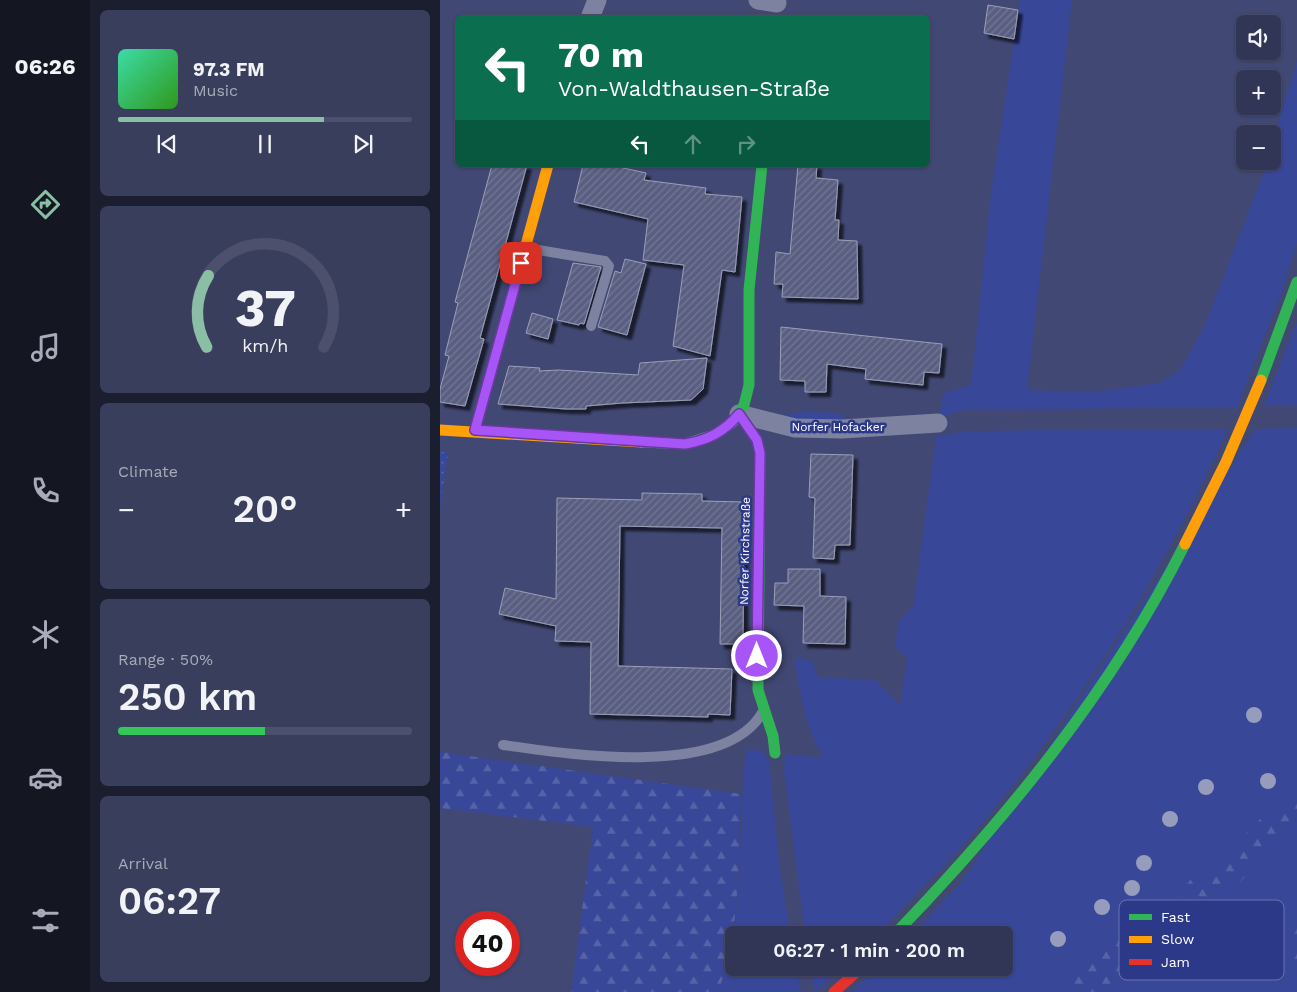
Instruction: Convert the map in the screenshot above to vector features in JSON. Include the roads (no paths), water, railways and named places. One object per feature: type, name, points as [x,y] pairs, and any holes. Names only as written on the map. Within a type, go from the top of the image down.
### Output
[{"type":"street","points":[[591,15],[597,0]]},
{"type":"street","points":[[758,0],[776,7]]},
{"type":"street","points":[[475,430],[547,167]]},
{"type":"street","points":[[440,430],[475,430],[685,444],[706,439],[719,432],[739,414],[749,392],[752,374],[749,291],[762,167]]},
{"type":"street","points":[[903,926],[933,896],[1014,804],[1104,682],[1146,616],[1224,469],[1269,362],[1297,282]]},
{"type":"street","name":"Norfer Hofacker","points":[[739,414],[775,425],[795,428],[842,429],[938,423]]},
{"type":"street","name":"Norfer Kirchstraße","points":[[739,414],[757,440],[760,453],[758,690],[773,736],[776,753]]},
{"type":"street","points":[[834,992],[852,976]]},
{"type":"lane","points":[[525,248],[605,262],[609,266],[591,326]]},
{"type":"lane","points":[[503,745],[597,756],[628,757],[683,754],[703,750],[736,737],[759,718],[763,710]]}]
